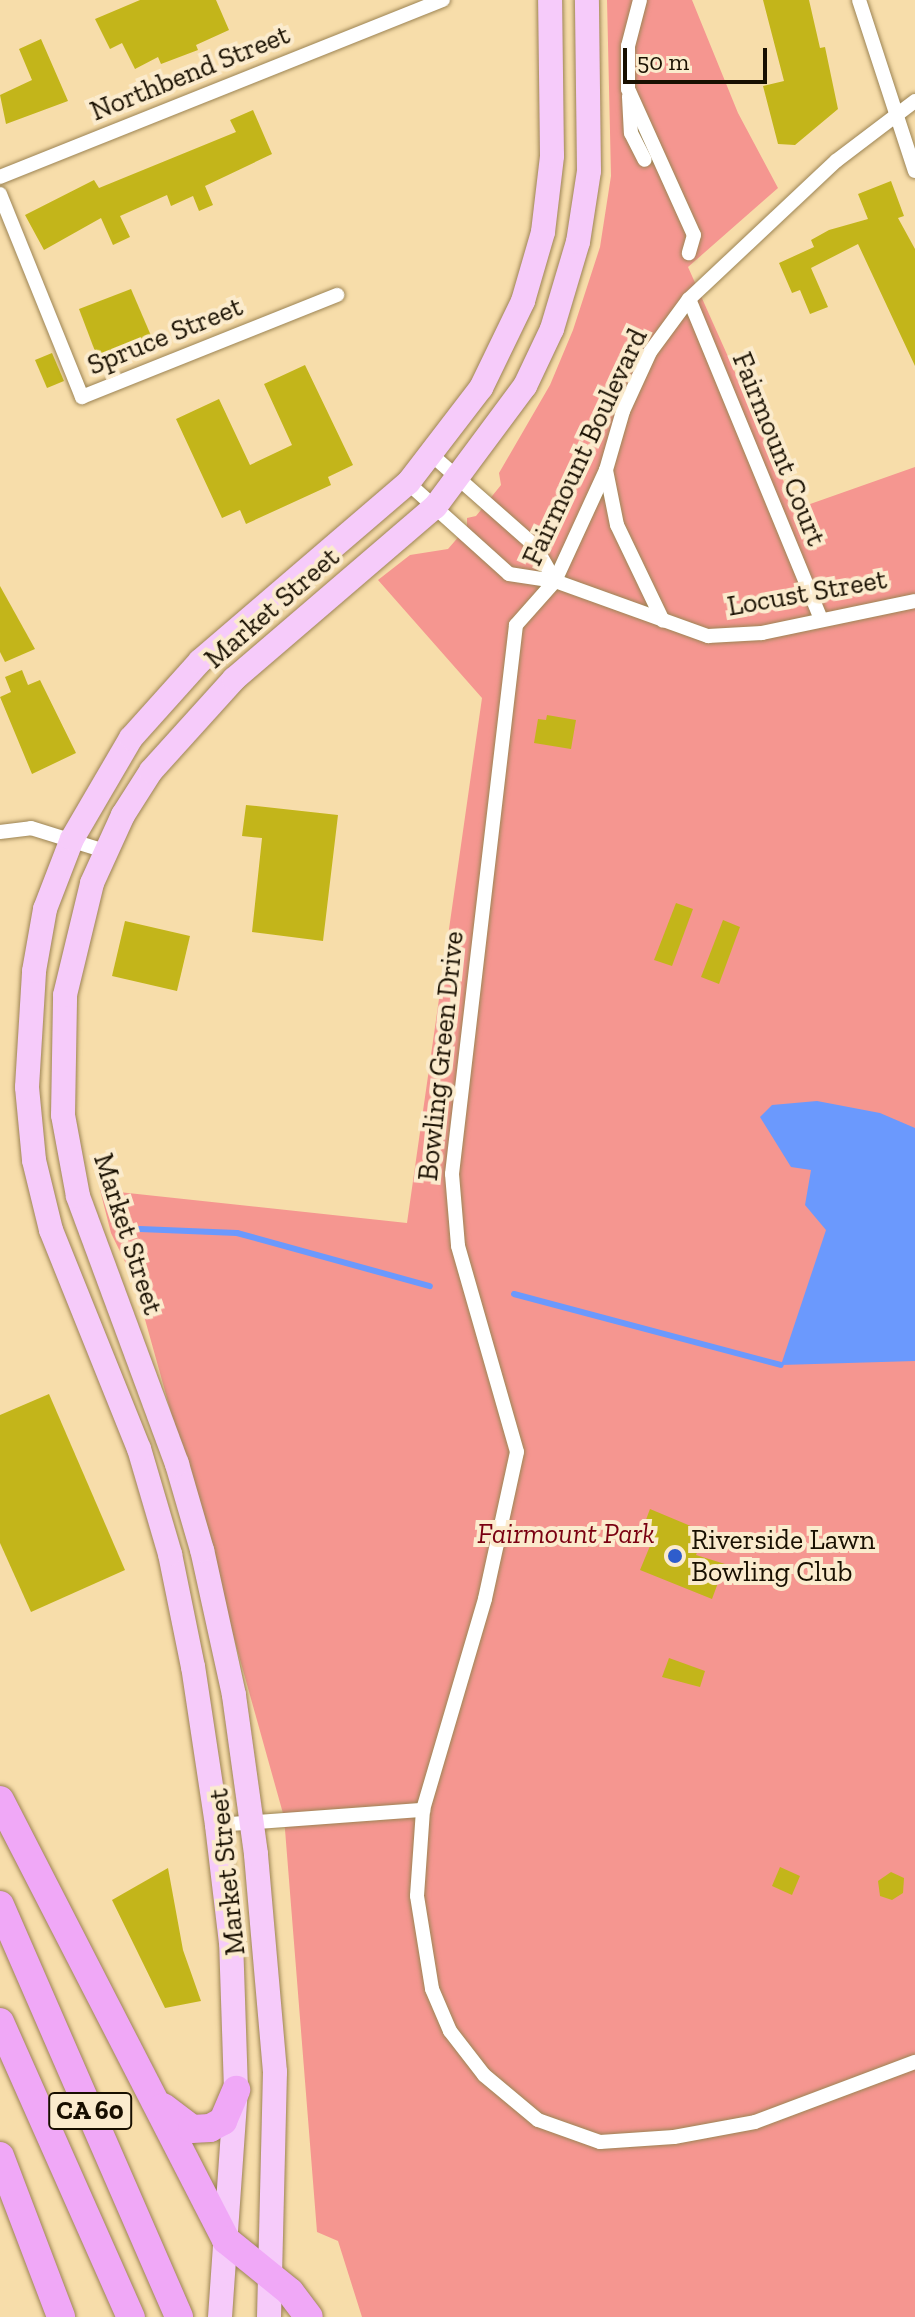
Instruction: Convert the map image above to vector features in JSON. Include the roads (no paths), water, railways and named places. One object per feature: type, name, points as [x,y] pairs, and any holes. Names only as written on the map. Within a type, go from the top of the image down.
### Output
[{"type":"highway","points":[[0,1800],[226,2240],[272,2281],[290,2292],[309,2317]]},
{"type":"highway","name":"CA 60","points":[[0,1905],[179,2317]]},
{"type":"highway","name":"CA 60","points":[[0,2022],[131,2317]]},
{"type":"highway","points":[[153,2096],[176,2120],[200,2130],[223,2121],[236,2090]]},
{"type":"highway","points":[[0,2156],[61,2317]]},
{"type":"main road","name":"Market Street","points":[[220,2317],[236,2090],[231,1943],[217,1825],[193,1667],[170,1554],[139,1449],[51,1230],[34,1160],[27,1087],[29,1012],[45,909],[72,839],[112,765],[171,691],[408,483],[465,413],[503,348],[523,301],[543,232],[552,156],[550,0]]},
{"type":"main road","name":"Market Street","points":[[269,2317],[275,2072],[252,1820],[229,1666],[202,1550],[163,1420],[82,1209],[63,1115],[60,1042],[68,972],[105,851],[151,771],[199,712],[435,507],[460,479],[525,386],[566,288],[589,171],[587,0]]},
{"type":"street","name":"Northbend Street","points":[[0,177],[443,0]]},
{"type":"street","points":[[640,0],[628,46],[628,89],[631,133],[645,160]]},
{"type":"street","points":[[859,0],[894,118],[915,171]]},
{"type":"street","points":[[628,89],[694,235],[689,253]]},
{"type":"street","name":"Fairmount Boulevard","points":[[516,625],[555,581],[606,470],[623,411],[650,352],[689,299],[836,161],[915,101]]},
{"type":"street","name":"Spruce Street","points":[[0,194],[82,397],[337,295]]},
{"type":"street","name":"Fairmount Court","points":[[689,299],[821,619]]},
{"type":"street","points":[[433,456],[535,546],[555,581]]},
{"type":"street","points":[[606,470],[617,525],[663,621]]},
{"type":"street","points":[[408,483],[509,574],[555,581]]},
{"type":"street","name":"Locust Street","points":[[555,581],[708,636],[762,633],[915,601]]},
{"type":"street","name":"Bowling Green Drive","points":[[516,625],[452,1174],[465,1272],[495,1364],[517,1452],[485,1599],[423,1810],[417,1896],[432,1989],[450,2031],[484,2075],[538,2120],[600,2142],[674,2137],[755,2122],[915,2062]]},
{"type":"street","points":[[0,832],[31,828],[105,851]]},
{"type":"street","points":[[217,1825],[252,1820],[423,1810]]},
{"type":"water","points":[[817,1101],[880,1113],[915,1128],[915,1361],[781,1365],[826,1230],[805,1205],[811,1170],[791,1167],[760,1117],[772,1105]]},
{"type":"waterway","points":[[140,1229],[237,1233],[430,1286]]},
{"type":"waterway","points":[[514,1294],[781,1365]]},
{"type":"place","name":"Riverside Lawn Bowling Club","points":[[675,1556]]},
{"type":"park label","name":"Fairmount Park","points":[[566,1534]]}]
